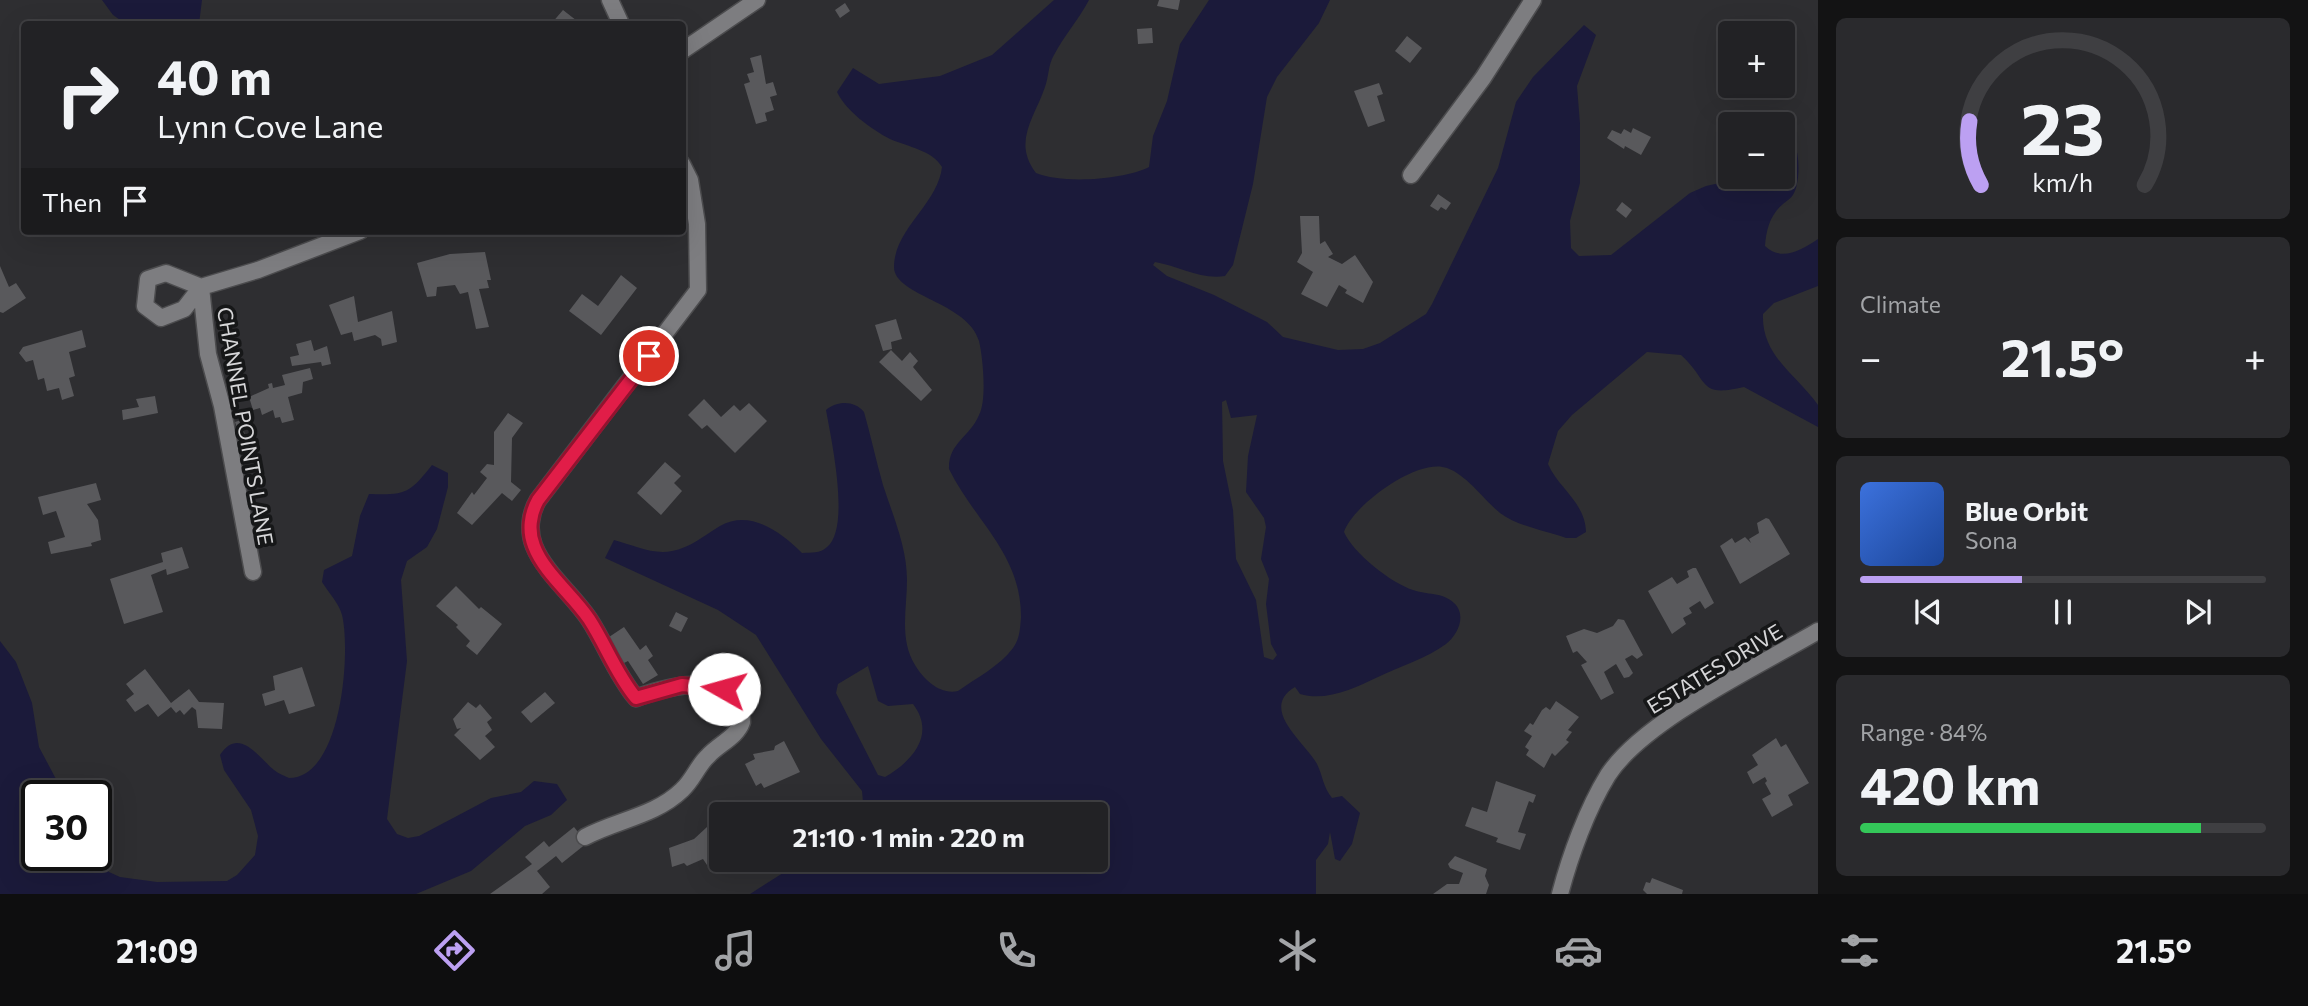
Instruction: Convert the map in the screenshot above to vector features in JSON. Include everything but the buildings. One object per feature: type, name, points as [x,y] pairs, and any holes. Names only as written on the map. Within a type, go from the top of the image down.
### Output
[{"type":"street","points":[[610,0],[620,21]]},
{"type":"street","points":[[686,48],[757,0]]},
{"type":"street","points":[[1411,175],[1483,78],[1533,0]]},
{"type":"street","points":[[585,837],[640,816],[680,792],[699,772],[706,757],[740,728],[742,710],[734,696],[724,689],[682,685],[636,698],[624,683],[589,619],[539,557],[533,545],[531,517],[538,500],[698,290],[697,224],[690,180],[686,172]]},
{"type":"street","name":"CHANNEL POINTS LANE","points":[[253,572],[222,406],[208,354],[201,286],[258,270],[350,235]]},
{"type":"street","name":"ESTATES DRIVE","points":[[1560,894],[1570,857],[1608,775],[1648,732],[1818,631]]},
{"type":"shaded area","points":[[102,0],[202,0],[199,21],[122,21],[113,15]]},
{"type":"shaded area","points":[[1054,0],[1089,0],[1052,59],[1045,87],[1028,130],[1026,151],[1036,173],[1061,179],[1109,178],[1149,167],[1153,136],[1167,101],[1180,44],[1209,0],[1330,0],[1319,23],[1277,77],[1267,97],[1253,184],[1233,265],[1225,276],[1216,277],[1155,262],[1153,265],[1167,276],[1214,295],[1267,322],[1283,337],[1338,350],[1363,349],[1380,343],[1426,314],[1498,168],[1516,102],[1533,77],[1584,25],[1596,35],[1577,86],[1580,183],[1570,221],[1571,248],[1579,256],[1611,255],[1690,193],[1706,186],[1718,183],[1718,189],[1795,189],[1795,146],[1798,161],[1796,188],[1772,218],[1765,246],[1771,251],[1785,254],[1818,239],[1818,286],[1774,303],[1763,314],[1764,329],[1774,353],[1818,405],[1818,427],[1744,387],[1711,389],[1681,355],[1647,352],[1572,415],[1558,431],[1548,464],[1585,521],[1586,532],[1576,538],[1566,538],[1507,518],[1461,476],[1447,468],[1435,466],[1404,476],[1360,509],[1344,532],[1355,549],[1394,581],[1418,592],[1450,599],[1458,608],[1460,619],[1454,635],[1446,644],[1422,658],[1340,693],[1310,696],[1300,694],[1295,687],[1285,696],[1281,705],[1283,715],[1288,726],[1317,764],[1329,794],[1332,798],[1342,796],[1360,813],[1352,844],[1340,861],[1335,859],[1330,832],[1328,844],[1316,860],[1316,894],[750,894],[785,872],[1108,872],[1108,802],[863,802],[862,791],[821,739],[756,635],[718,610],[605,558],[614,540],[650,551],[672,551],[691,544],[731,521],[743,520],[775,531],[802,553],[821,551],[834,537],[839,503],[826,410],[840,404],[855,405],[864,412],[902,544],[907,580],[905,634],[910,655],[919,671],[939,688],[958,691],[995,666],[1013,648],[1021,617],[1019,594],[1013,574],[995,539],[949,469],[952,453],[975,423],[983,400],[984,379],[979,341],[972,328],[961,317],[906,285],[897,277],[894,267],[901,241],[933,193],[942,167],[926,153],[890,139],[867,125],[846,106],[837,92],[853,68],[879,84],[940,76],[992,55]],"holes":[[[1226,400],[1231,418],[1257,415],[1248,456],[1246,492],[1264,518],[1266,527],[1261,559],[1269,579],[1266,604],[1271,644],[1277,655],[1273,660],[1264,657],[1256,600],[1236,559],[1233,510],[1223,461],[1222,402]],[[868,666],[878,701],[888,706],[913,704],[920,715],[922,726],[922,736],[912,755],[885,777],[878,775],[836,693],[838,684]]]},
{"type":"shaded area","points":[[432,465],[448,473],[448,487],[437,529],[427,547],[407,561],[401,580],[407,661],[387,819],[397,834],[408,838],[419,836],[491,798],[521,792],[534,781],[557,784],[567,800],[551,815],[525,826],[471,871],[416,894],[0,894],[0,641],[16,662],[32,703],[39,747],[57,780],[21,780],[21,871],[108,871],[120,877],[157,882],[227,881],[237,875],[255,855],[258,836],[251,810],[224,770],[220,755],[234,743],[242,744],[289,778],[307,772],[321,758],[339,710],[345,656],[342,615],[322,582],[324,570],[352,556],[360,516],[369,494],[399,493],[418,482]]},
{"type":"route","points":[[649,356],[535,504],[530,531],[533,545],[539,557],[589,619],[624,683],[636,698],[662,688],[682,685],[724,689]]}]
